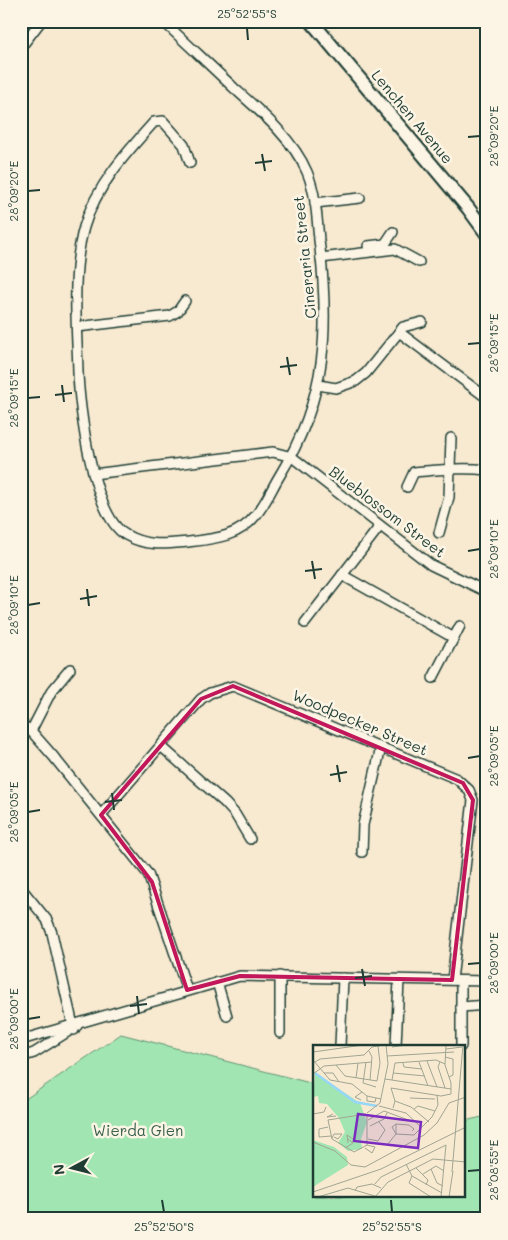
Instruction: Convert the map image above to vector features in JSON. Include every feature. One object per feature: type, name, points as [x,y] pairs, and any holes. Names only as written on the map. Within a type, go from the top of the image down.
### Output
[{"type":"main road","name":"Lenchen Avenue","points":[[311,21],[468,208],[487,234]]},
{"type":"street","points":[[21,47],[41,21]]},
{"type":"street","name":"Cineraria Street","points":[[163,21],[263,114],[291,145],[307,170],[315,203],[326,322],[318,385],[308,418],[292,457],[256,516],[233,534],[217,538],[159,545],[148,544],[124,534],[114,524],[93,474],[79,402],[78,268],[84,225],[102,187],[114,168],[157,120],[163,121],[182,141],[190,163]]},
{"type":"street","points":[[315,203],[360,198]]},
{"type":"street","points":[[321,255],[384,244],[394,232]]},
{"type":"street","points":[[321,255],[395,249],[419,262]]},
{"type":"street","points":[[77,327],[170,316],[178,311],[186,301]]},
{"type":"street","points":[[318,385],[336,388],[356,382],[366,373],[406,325],[422,322]]},
{"type":"street","points":[[399,332],[487,398]]},
{"type":"street","points":[[440,533],[449,497],[450,438]]},
{"type":"street","points":[[273,452],[282,472]]},
{"type":"street","name":"Blueblossom Street","points":[[93,474],[273,452],[292,457],[431,565],[487,592]]},
{"type":"street","points":[[407,487],[414,472],[465,467],[487,470]]},
{"type":"street","points":[[305,623],[380,526]]},
{"type":"street","points":[[342,575],[454,638]]},
{"type":"street","points":[[433,678],[460,626]]},
{"type":"street","points":[[31,731],[51,692],[70,669]]},
{"type":"street","name":"Woodpecker Street","points":[[101,815],[162,747],[201,699],[215,690],[233,686],[457,779],[469,790],[473,800],[457,980],[462,1007],[461,1045]]},
{"type":"street","points":[[21,724],[31,731],[143,867],[152,882],[187,990]]},
{"type":"street","points":[[162,747],[225,803],[235,814],[250,839]]},
{"type":"street","points":[[362,852],[362,825],[381,747]]},
{"type":"street","points":[[21,888],[47,920],[75,1025]]},
{"type":"street","points":[[21,1040],[240,976],[487,981]]},
{"type":"street","points":[[280,976],[280,1033]]},
{"type":"street","points":[[340,1045],[343,978]]},
{"type":"street","points":[[396,1045],[399,980]]},
{"type":"street","points":[[217,982],[227,1016]]},
{"type":"street","points":[[462,1007],[487,1005]]},
{"type":"street","points":[[21,1058],[34,1053],[75,1025]]},
{"type":"highlighted area","points":[[233,686],[463,783],[473,800],[452,980],[240,976],[187,990],[152,882],[101,815],[201,699]]},
{"type":"green space","name":"Wierda Glen","points":[[121,1034],[313,1084],[313,1198],[466,1198],[466,1121],[487,1116],[487,1219],[21,1219],[21,1102]]}]
